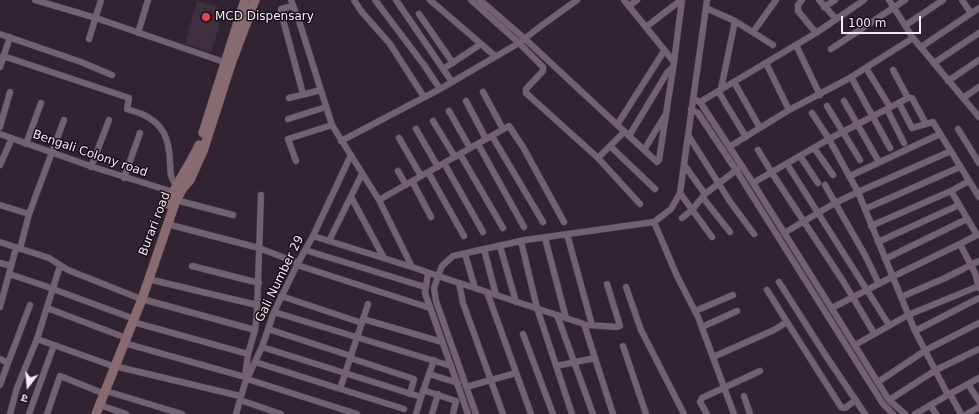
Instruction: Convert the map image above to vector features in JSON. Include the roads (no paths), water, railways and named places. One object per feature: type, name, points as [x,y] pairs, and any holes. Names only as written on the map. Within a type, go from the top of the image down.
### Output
[{"type":"main road","name":"Burari road","points":[[139,298],[148,279],[167,224],[175,192],[182,188],[190,180],[203,151],[239,32],[245,0]]},
{"type":"main road","name":"Burari road","points":[[91,414],[103,391],[139,298],[175,192],[199,144],[224,62],[255,0]]},
{"type":"main road","name":"Burari road","points":[[98,410],[103,391]]},
{"type":"street","points":[[35,0],[96,18],[224,62]]},
{"type":"street","points":[[89,39],[101,0]]},
{"type":"street","points":[[138,33],[148,0]]},
{"type":"street","points":[[354,0],[361,11],[390,44],[424,97]]},
{"type":"street","points":[[375,0],[424,65],[440,89]]},
{"type":"street","points":[[396,0],[452,82]]},
{"type":"street","points":[[430,0],[495,56]]},
{"type":"street","points":[[480,0],[522,41],[543,67],[543,72],[526,89],[526,93],[598,158],[640,204]]},
{"type":"street","points":[[341,140],[440,89],[522,41],[577,0]]},
{"type":"street","points":[[624,0],[674,64]]},
{"type":"street","points":[[629,6],[636,0]]},
{"type":"street","points":[[473,1],[522,41],[617,125],[624,134],[656,161],[658,161],[674,64],[681,0]]},
{"type":"street","points":[[646,27],[681,0]]},
{"type":"street","points":[[468,414],[430,308],[425,293],[425,287],[433,275],[453,256],[521,241],[654,222],[671,209],[680,193],[685,166],[707,0]]},
{"type":"street","points":[[753,32],[776,0]]},
{"type":"street","points":[[802,0],[798,5],[798,11],[816,33]]},
{"type":"street","points":[[819,0],[836,19]]},
{"type":"street","points":[[824,7],[835,0]]},
{"type":"street","points":[[700,102],[816,33],[864,0]]},
{"type":"street","points":[[888,0],[906,25],[913,38],[962,98],[979,116]]},
{"type":"street","points":[[831,49],[905,0]]},
{"type":"street","points":[[906,25],[943,0]]},
{"type":"street","points":[[962,0],[971,13]]},
{"type":"street","points":[[303,94],[280,12],[292,3],[300,20],[332,125],[379,200],[412,267]]},
{"type":"street","points":[[706,8],[735,21],[773,45]]},
{"type":"street","points":[[921,48],[979,8]]},
{"type":"street","points":[[419,14],[452,63]]},
{"type":"street","points":[[735,21],[720,90],[746,137]]},
{"type":"street","points":[[934,63],[979,33]]},
{"type":"street","points":[[0,34],[81,62],[112,75]]},
{"type":"street","points":[[0,64],[10,37]]},
{"type":"street","points":[[729,147],[789,110],[820,95],[851,77],[913,38]]},
{"type":"street","points":[[443,69],[481,44]]},
{"type":"street","points":[[796,45],[820,95]]},
{"type":"street","points":[[617,125],[664,51]]},
{"type":"street","points":[[3,56],[129,98],[128,109],[155,122],[165,133],[170,159],[170,176],[175,192]]},
{"type":"street","points":[[948,81],[979,60]]},
{"type":"street","points":[[766,63],[789,110]]},
{"type":"street","points":[[598,158],[624,134],[674,64]]},
{"type":"street","points":[[866,68],[889,108],[904,143]]},
{"type":"street","points":[[893,70],[908,98],[912,98],[926,124]]},
{"type":"street","points":[[851,77],[890,148]]},
{"type":"street","points":[[734,82],[760,128]]},
{"type":"street","points":[[962,98],[979,87]]},
{"type":"street","points":[[289,98],[321,90]]},
{"type":"street","points":[[0,127],[10,92]]},
{"type":"street","points":[[482,92],[503,129]]},
{"type":"street","points":[[753,183],[829,139],[908,98]]},
{"type":"street","points":[[693,99],[700,102],[729,147],[739,168],[753,183],[761,204],[784,233],[889,400],[905,414]]},
{"type":"street","points":[[466,101],[486,139]]},
{"type":"street","points":[[844,101],[879,162]]},
{"type":"street","points":[[26,144],[40,103]]},
{"type":"street","points":[[899,103],[912,128],[915,129],[933,122],[979,196]]},
{"type":"street","points":[[827,106],[860,160]]},
{"type":"street","points":[[288,118],[326,107]]},
{"type":"street","points":[[692,109],[698,113],[739,168],[883,404],[893,414]]},
{"type":"street","points":[[449,111],[470,148]]},
{"type":"street","points":[[812,113],[829,139],[858,192],[915,331],[948,394],[961,414]]},
{"type":"street","points":[[644,150],[666,114]]},
{"type":"street","points":[[0,307],[11,266],[40,182],[64,120]]},
{"type":"street","points":[[91,167],[109,120]]},
{"type":"street","points":[[433,121],[458,156],[503,228]]},
{"type":"street","points":[[296,161],[288,139],[332,125]]},
{"type":"street","points":[[379,200],[508,126],[511,127],[564,222]]},
{"type":"street","points":[[416,129],[438,167]]},
{"type":"street","points":[[958,129],[979,163]]},
{"type":"street","points":[[124,178],[140,133]]},
{"type":"street","name":"Bengali Colony road","points":[[0,134],[124,178],[175,192],[233,215]]},
{"type":"street","points":[[850,176],[940,134]]},
{"type":"street","points":[[688,135],[754,234]]},
{"type":"street","points":[[492,136],[543,222]]},
{"type":"street","points":[[0,165],[12,138]]},
{"type":"street","points":[[400,138],[421,176]]},
{"type":"street","points":[[478,144],[524,226]]},
{"type":"street","points":[[610,146],[656,189]]},
{"type":"street","points":[[814,148],[833,175]]},
{"type":"street","points":[[758,150],[874,333]]},
{"type":"street","points":[[784,233],[835,203],[950,151]]},
{"type":"street","name":"Gali Number 29","points":[[236,414],[246,379],[262,347],[281,296],[313,236],[351,155]]},
{"type":"street","points":[[800,156],[818,183]]},
{"type":"street","points":[[444,163],[483,232]]},
{"type":"street","points":[[787,164],[890,325]]},
{"type":"street","points":[[685,166],[704,196],[730,232]]},
{"type":"street","points":[[865,209],[960,167]]},
{"type":"street","points":[[682,218],[692,210],[704,196],[739,168]]},
{"type":"street","points":[[398,171],[406,185]]},
{"type":"street","points":[[428,172],[464,236]]},
{"type":"street","points":[[329,241],[362,174]]},
{"type":"street","points":[[412,181],[431,217]]},
{"type":"street","points":[[872,226],[951,191],[969,181]]},
{"type":"street","points":[[825,185],[862,249],[879,284]]},
{"type":"street","points":[[832,308],[978,234],[967,219],[951,191]]},
{"type":"street","points":[[680,193],[712,237]]},
{"type":"street","points":[[246,379],[248,354],[255,330],[258,305],[261,195]]},
{"type":"street","points":[[351,197],[384,258]]},
{"type":"street","points":[[0,205],[29,214]]},
{"type":"street","points":[[878,242],[959,205]]},
{"type":"street","points":[[885,259],[967,219]]},
{"type":"street","points":[[654,222],[677,276],[702,327],[734,414]]},
{"type":"street","points":[[167,224],[259,248],[297,264],[430,308]]},
{"type":"street","points":[[567,234],[592,325]]},
{"type":"street","points":[[313,236],[584,324],[617,327],[620,326],[608,284]]},
{"type":"street","points":[[545,238],[566,318]]},
{"type":"street","points":[[521,241],[537,308],[572,414]]},
{"type":"street","points":[[0,242],[49,258],[68,270],[139,298],[255,330]]},
{"type":"street","points":[[855,345],[908,314],[978,283],[960,244]]},
{"type":"street","points":[[500,246],[516,302]]},
{"type":"street","points":[[484,249],[496,295]]},
{"type":"street","points":[[305,250],[425,287]]},
{"type":"street","points":[[465,254],[475,288]]},
{"type":"street","points":[[901,297],[979,261]]},
{"type":"street","points":[[0,263],[11,266]]},
{"type":"street","points":[[10,414],[19,382],[37,339],[60,266]]},
{"type":"street","points":[[192,266],[259,283]]},
{"type":"street","points":[[9,274],[131,319],[248,354]]},
{"type":"street","points":[[433,275],[436,301],[476,414]]},
{"type":"street","points":[[148,279],[258,305]]},
{"type":"street","points":[[778,282],[865,414]]},
{"type":"street","points":[[459,283],[463,303],[503,414]]},
{"type":"street","points":[[626,287],[641,330],[684,414]]},
{"type":"street","points":[[767,290],[841,407],[845,408],[856,400]]},
{"type":"street","points":[[486,292],[531,414]]},
{"type":"street","points":[[695,311],[733,295]]},
{"type":"street","points":[[281,296],[362,321],[442,342]]},
{"type":"street","points":[[915,331],[979,298]]},
{"type":"street","points":[[340,389],[368,304]]},
{"type":"street","points":[[0,385],[30,305]]},
{"type":"street","points":[[47,308],[122,339],[357,414]]},
{"type":"street","points":[[702,327],[738,311]]},
{"type":"street","points":[[274,312],[451,366]]},
{"type":"street","points":[[557,315],[593,414]]},
{"type":"street","points":[[713,357],[774,330],[788,322]]},
{"type":"street","points":[[878,382],[926,350],[979,323]]},
{"type":"street","points":[[584,324],[613,414]]},
{"type":"street","points":[[268,329],[413,378],[414,380],[410,394]]},
{"type":"street","points":[[523,334],[553,414]]},
{"type":"street","points":[[37,339],[113,366],[240,398],[281,414]]},
{"type":"street","points":[[29,414],[54,345]]},
{"type":"street","points":[[623,346],[646,414]]},
{"type":"street","points":[[262,347],[421,397]]},
{"type":"street","points":[[889,400],[936,370],[979,349]]},
{"type":"street","points":[[556,366],[595,358]]},
{"type":"street","points":[[0,359],[8,363]]},
{"type":"street","points":[[416,414],[434,360]]},
{"type":"street","points":[[255,362],[404,409]]},
{"type":"street","points":[[707,414],[700,402],[701,400],[724,387],[760,371]]},
{"type":"street","points":[[466,387],[516,373]]},
{"type":"street","points":[[429,374],[458,383]]},
{"type":"street","points":[[47,414],[60,376],[103,391],[182,414]]},
{"type":"street","points":[[915,414],[948,394],[979,378]]},
{"type":"street","points":[[968,384],[979,401]]},
{"type":"street","points":[[423,390],[456,400],[453,414]]},
{"type":"street","points":[[432,414],[438,394]]},
{"type":"street","points":[[744,396],[750,414]]},
{"type":"street","points":[[930,405],[936,414]]},
{"type":"street","points":[[966,414],[979,407]]},
{"type":"street","points":[[98,410],[126,414]]},
{"type":"place","name":"MCD Dispensary","points":[[206,17]]}]
